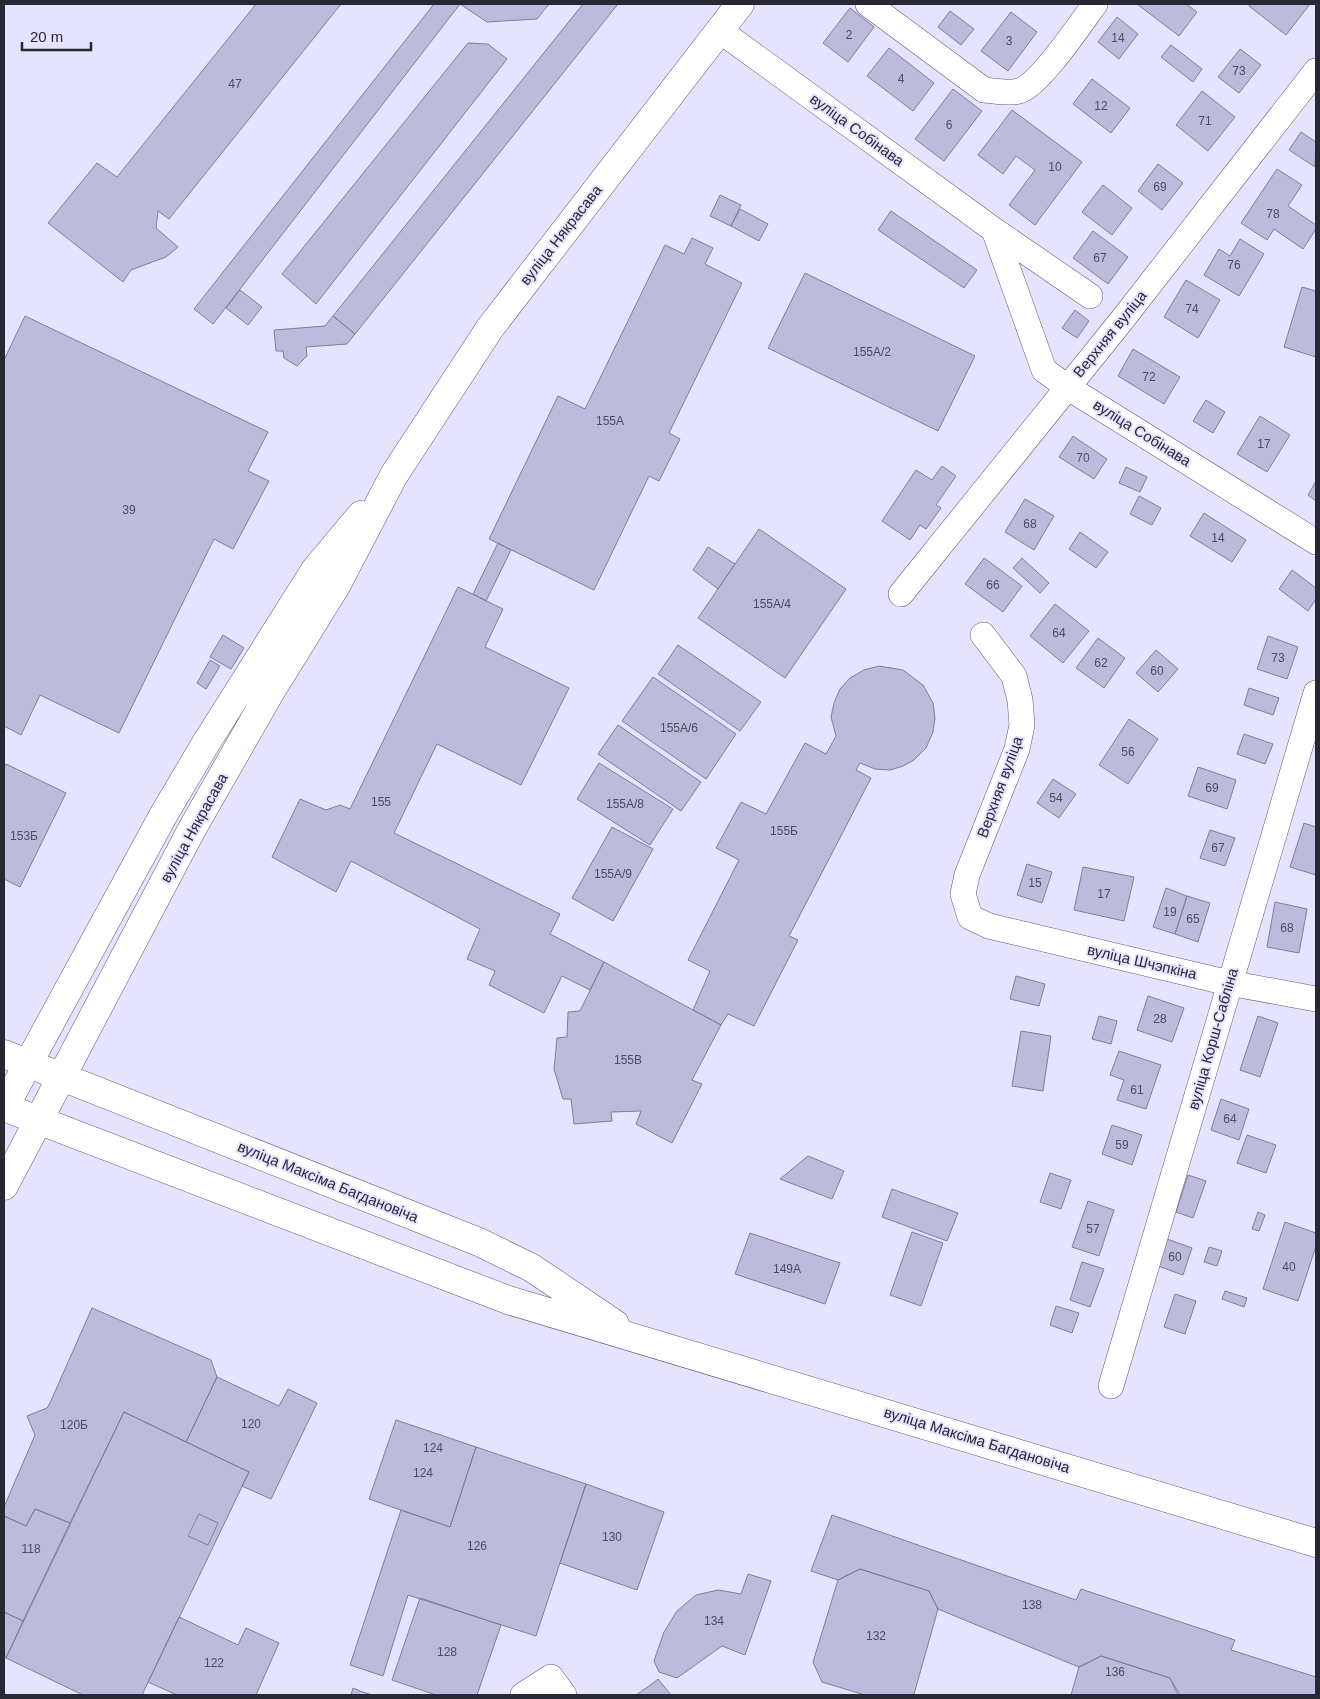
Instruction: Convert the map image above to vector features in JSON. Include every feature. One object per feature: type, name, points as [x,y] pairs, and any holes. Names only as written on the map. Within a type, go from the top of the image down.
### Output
[{"type":"main road","name":"вуліца Някрасава","points":[[4,1186],[192,829],[268,696],[336,586],[394,475],[490,328],[740,4]]},
{"type":"main road","name":"вуліца Някрасава","points":[[4,1108],[15,1059],[206,743],[315,570],[394,475]]},
{"type":"main road","name":"вуліца Максіма Багдановіча","points":[[15,1059],[479,1242],[532,1268],[637,1339]]},
{"type":"main road","name":"вуліца Максіма Багдановіча","points":[[4,1108],[508,1300],[1316,1543]]},
{"type":"main road","points":[[446,1277],[522,1285],[529,1278],[532,1268]]},
{"type":"street","points":[[868,4],[984,90],[1001,92],[1020,91],[1036,80],[1095,4]]},
{"type":"street","name":"вуліца Собінава","points":[[719,30],[994,230],[1090,296]]},
{"type":"street","name":"Верхняя вуліца","points":[[901,594],[1122,320],[1316,71]]},
{"type":"street","name":"вуліца Собінава","points":[[994,230],[1044,370],[1067,387],[1316,542]]},
{"type":"street","name":"Верхняя вуліца","points":[[970,917],[964,894],[967,875],[1017,749],[1022,725],[1020,700],[1014,676],[984,635]]},
{"type":"street","name":"вуліца Корш-Сабліна","points":[[1111,1386],[1316,693]]},
{"type":"street","name":"вуліца Шчэпкіна","points":[[970,917],[989,926],[1229,983],[1316,999]]},
{"type":"street","points":[[523,1695],[558,1686]]},
{"type":"building","points":[[256,4],[341,4],[169,219],[158,211],[156,228],[178,247],[166,257],[131,270],[123,282],[48,223],[97,163],[117,177]]},
{"type":"building","points":[[434,4],[460,4],[213,324],[194,309]]},
{"type":"building","points":[[460,4],[549,4],[537,19],[487,22]]},
{"type":"building","points":[[583,4],[618,4],[355,334],[333,316]]},
{"type":"building","points":[[1137,4],[1186,4],[1197,12],[1179,36]]},
{"type":"building","points":[[1251,4],[1310,4],[1286,35],[1249,6]]},
{"type":"building","points":[[850,8],[874,27],[848,62],[823,43]]},
{"type":"building","points":[[950,11],[974,29],[961,45],[938,27]]},
{"type":"building","points":[[1011,12],[1037,32],[1008,71],[981,51]]},
{"type":"building","points":[[1117,17],[1138,34],[1119,59],[1098,42]]},
{"type":"building","points":[[468,43],[488,44],[507,59],[316,304],[282,274]]},
{"type":"building","points":[[1171,45],[1202,69],[1193,82],[1161,57]]},
{"type":"building","points":[[889,48],[934,83],[913,111],[867,76]]},
{"type":"building","points":[[1240,49],[1261,65],[1239,93],[1218,77]]},
{"type":"building","points":[[1092,79],[1130,108],[1111,133],[1073,104]]},
{"type":"building","points":[[953,89],[982,111],[944,161],[915,139]]},
{"type":"building","points":[[1202,91],[1235,117],[1208,151],[1176,125]]},
{"type":"building","points":[[1012,110],[1082,162],[1035,225],[1009,205],[1035,170],[1016,156],[1003,174],[978,155]]},
{"type":"building","points":[[1301,132],[1316,142],[1315,167],[1289,150]]},
{"type":"building","points":[[1158,164],[1183,183],[1162,210],[1138,191]]},
{"type":"building","points":[[1277,169],[1302,185],[1288,206],[1316,225],[1316,229],[1303,249],[1274,229],[1267,240],[1241,223]]},
{"type":"building","points":[[1103,185],[1132,208],[1112,235],[1082,212]]},
{"type":"building","points":[[720,195],[741,205],[731,226],[710,216]]},
{"type":"building","points":[[740,209],[768,224],[759,241],[731,226]]},
{"type":"building","points":[[891,211],[977,270],[964,288],[878,230]]},
{"type":"building","points":[[1093,231],[1128,257],[1108,284],[1073,258]]},
{"type":"building","points":[[692,238],[713,248],[705,264],[742,283],[669,433],[680,439],[659,481],[649,476],[594,590],[489,539],[558,396],[585,409],[665,245],[684,254]]},
{"type":"building","points":[[1240,239],[1264,254],[1239,296],[1204,275],[1219,249],[1230,256]]},
{"type":"building","points":[[805,273],[975,356],[938,431],[768,348]]},
{"type":"building","points":[[1186,280],[1220,300],[1198,338],[1164,317]]},
{"type":"building","points":[[1302,287],[1316,291],[1316,357],[1284,347]]},
{"type":"building","points":[[240,290],[262,307],[248,325],[226,308]]},
{"type":"building","points":[[1075,310],[1089,321],[1077,338],[1062,328]]},
{"type":"building","points":[[25,316],[268,432],[248,471],[269,481],[233,549],[214,539],[119,733],[40,695],[21,735],[4,726],[4,360]]},
{"type":"building","points":[[333,316],[355,334],[347,344],[306,347],[307,356],[297,366],[284,358],[283,351],[276,351],[274,330],[325,326]]},
{"type":"building","points":[[1133,349],[1180,377],[1164,404],[1118,376]]},
{"type":"building","points":[[1206,400],[1225,412],[1213,433],[1193,421]]},
{"type":"building","points":[[1260,416],[1290,435],[1267,472],[1237,454]]},
{"type":"building","points":[[1073,436],[1107,459],[1094,479],[1059,457]]},
{"type":"building","points":[[942,466],[956,476],[936,505],[941,508],[926,529],[920,525],[910,540],[882,521],[916,470],[932,480]]},
{"type":"building","points":[[1126,467],[1147,477],[1140,492],[1119,483]]},
{"type":"building","points":[[1316,481],[1316,501],[1308,495]]},
{"type":"building","points":[[1139,496],[1161,508],[1152,525],[1130,514]]},
{"type":"building","points":[[1025,499],[1054,516],[1034,550],[1005,532]]},
{"type":"building","points":[[1204,513],[1246,540],[1232,562],[1190,536]]},
{"type":"building","points":[[759,529],[846,589],[785,678],[698,618]]},
{"type":"building","points":[[1080,532],[1108,552],[1096,568],[1069,549]]},
{"type":"building","points":[[498,543],[511,550],[486,601],[473,594]]},
{"type":"building","points":[[708,547],[735,564],[718,589],[693,570]]},
{"type":"building","points":[[984,558],[1022,586],[1003,612],[965,584]]},
{"type":"building","points":[[1022,558],[1049,583],[1040,593],[1013,568]]},
{"type":"building","points":[[1292,570],[1316,588],[1316,599],[1308,611],[1279,589]]},
{"type":"building","points":[[458,587],[503,609],[485,647],[569,688],[521,785],[437,744],[394,833],[560,914],[550,934],[604,962],[590,990],[562,976],[544,1013],[489,985],[495,971],[467,959],[480,929],[351,861],[336,892],[272,857],[300,799],[326,810],[340,805],[350,809]]},
{"type":"building","points":[[1055,604],[1089,631],[1063,663],[1030,636]]},
{"type":"building","points":[[223,635],[244,648],[231,669],[210,657]]},
{"type":"building","points":[[1268,636],[1298,647],[1287,679],[1257,669]]},
{"type":"building","points":[[1098,638],[1125,658],[1104,688],[1076,668]]},
{"type":"building","points":[[678,645],[761,702],[740,731],[658,674]]},
{"type":"building","points":[[1156,650],[1178,669],[1158,692],[1136,673]]},
{"type":"building","points":[[210,660],[220,666],[206,689],[197,683]]},
{"type":"building","points":[[879,666],[903,670],[923,685],[933,703],[935,718],[933,732],[926,748],[914,760],[890,770],[875,769],[860,763],[856,770],[871,778],[789,936],[798,940],[754,1026],[728,1014],[721,1025],[693,1010],[710,971],[688,960],[739,860],[716,848],[741,802],[766,814],[805,743],[826,754],[836,736],[831,717],[840,689],[850,678],[864,670]]},
{"type":"building","points":[[653,677],[736,734],[706,779],[622,721]]},
{"type":"building","points":[[1249,688],[1279,698],[1273,715],[1244,705]]},
{"type":"building","points":[[1129,719],[1158,739],[1128,784],[1099,765]]},
{"type":"building","points":[[618,725],[701,782],[681,811],[598,754]]},
{"type":"building","points":[[1244,734],[1273,744],[1265,764],[1237,754]]},
{"type":"building","points":[[599,763],[673,809],[650,845],[577,799]]},
{"type":"building","points":[[6,764],[66,793],[20,887],[4,879],[4,768]]},
{"type":"building","points":[[1198,767],[1236,780],[1227,809],[1188,796]]},
{"type":"building","points":[[1053,779],[1076,794],[1059,818],[1037,803]]},
{"type":"building","points":[[1304,823],[1316,827],[1316,875],[1290,867]]},
{"type":"building","points":[[612,827],[653,849],[613,921],[572,898]]},
{"type":"building","points":[[1210,830],[1235,838],[1225,866],[1200,858]]},
{"type":"building","points":[[1027,864],[1052,872],[1042,903],[1017,895]]},
{"type":"building","points":[[1083,867],[1134,877],[1124,921],[1074,910]]},
{"type":"building","points":[[1166,888],[1187,896],[1175,934],[1153,927]]},
{"type":"building","points":[[1187,896],[1210,903],[1198,942],[1175,934]]},
{"type":"building","points":[[1275,902],[1307,909],[1299,953],[1267,947]]},
{"type":"building","points":[[604,962],[721,1025],[692,1080],[702,1084],[672,1143],[636,1124],[641,1111],[611,1112],[612,1121],[574,1124],[571,1099],[563,1099],[554,1069],[557,1038],[567,1037],[568,1012],[580,1011]]},
{"type":"building","points":[[1016,976],[1045,984],[1039,1006],[1010,999]]},
{"type":"building","points":[[1148,996],[1184,1008],[1172,1042],[1137,1030]]},
{"type":"building","points":[[1099,1016],[1117,1021],[1111,1044],[1092,1039]]},
{"type":"building","points":[[1258,1016],[1278,1023],[1260,1077],[1240,1070]]},
{"type":"building","points":[[1021,1031],[1051,1036],[1043,1091],[1012,1086]]},
{"type":"building","points":[[1119,1051],[1161,1065],[1146,1109],[1117,1100],[1124,1080],[1110,1075]]},
{"type":"building","points":[[1221,1099],[1249,1109],[1239,1140],[1211,1130]]},
{"type":"building","points":[[1112,1125],[1142,1135],[1132,1165],[1102,1154]]},
{"type":"building","points":[[1247,1135],[1276,1145],[1266,1173],[1237,1163]]},
{"type":"building","points":[[808,1156],[844,1171],[832,1199],[780,1179]]},
{"type":"building","points":[[1050,1173],[1071,1180],[1061,1209],[1040,1202]]},
{"type":"building","points":[[1188,1175],[1206,1181],[1193,1218],[1176,1212]]},
{"type":"building","points":[[892,1189],[958,1213],[947,1241],[882,1217]]},
{"type":"building","points":[[1088,1201],[1114,1210],[1099,1256],[1072,1247]]},
{"type":"building","points":[[1258,1212],[1265,1215],[1259,1231],[1252,1229]]},
{"type":"building","points":[[1285,1222],[1316,1233],[1316,1246],[1298,1301],[1263,1289]]},
{"type":"building","points":[[912,1232],[943,1243],[921,1306],[890,1295]]},
{"type":"building","points":[[750,1233],[840,1263],[825,1304],[735,1274]]},
{"type":"building","points":[[1167,1239],[1192,1248],[1183,1275],[1158,1266]]},
{"type":"building","points":[[1209,1247],[1222,1251],[1217,1266],[1204,1262]]},
{"type":"building","points":[[1082,1262],[1104,1269],[1090,1307],[1070,1300]]},
{"type":"building","points":[[1225,1291],[1247,1298],[1244,1307],[1222,1299]]},
{"type":"building","points":[[1175,1294],[1196,1301],[1185,1334],[1164,1327]]},
{"type":"building","points":[[1056,1306],[1079,1313],[1072,1333],[1050,1325]]},
{"type":"building","points":[[92,1308],[211,1360],[217,1377],[186,1442],[124,1412],[70,1523],[35,1509],[26,1526],[4,1516],[4,1507],[35,1435],[27,1416],[47,1408]]},
{"type":"building","points":[[217,1377],[279,1406],[288,1389],[317,1403],[271,1499],[242,1486],[249,1472],[186,1442]]},
{"type":"building","points":[[124,1412],[249,1472],[142,1695],[83,1695],[6,1658]]},
{"type":"building","points":[[396,1420],[476,1447],[450,1527],[369,1499]]},
{"type":"building","points":[[476,1447],[586,1484],[536,1636],[408,1595],[383,1676],[350,1665],[401,1510],[450,1527]]},
{"type":"building","points":[[586,1484],[664,1512],[637,1590],[560,1563]]},
{"type":"building","points":[[35,1509],[70,1523],[23,1621],[4,1612],[4,1516],[26,1526]]},
{"type":"building","points":[[199,1514],[218,1523],[208,1545],[188,1536]]},
{"type":"building","points":[[832,1515],[1076,1600],[1081,1589],[1235,1640],[1231,1650],[1316,1677],[1316,1695],[1180,1695],[1170,1678],[1101,1656],[1079,1667],[938,1609],[929,1591],[860,1569],[838,1580],[811,1571]]},
{"type":"building","points":[[860,1569],[929,1591],[938,1609],[914,1694],[865,1695],[822,1682],[813,1662],[838,1580]]},
{"type":"building","points":[[748,1574],[771,1581],[745,1655],[722,1646],[677,1678],[659,1672],[654,1661],[664,1632],[677,1611],[696,1595],[718,1590],[741,1594]]},
{"type":"building","points":[[420,1598],[501,1625],[477,1695],[436,1695],[392,1680]]},
{"type":"building","points":[[4,1612],[23,1621],[6,1658],[4,1657]]},
{"type":"building","points":[[179,1617],[238,1645],[246,1628],[279,1643],[256,1695],[177,1695],[148,1682]]},
{"type":"building","points":[[1101,1656],[1170,1678],[1178,1695],[1071,1695],[1079,1667]]},
{"type":"building","points":[[658,1679],[671,1695],[636,1695],[649,1686]]},
{"type":"building","points":[[353,1688],[360,1691],[372,1695],[351,1695]]}]
